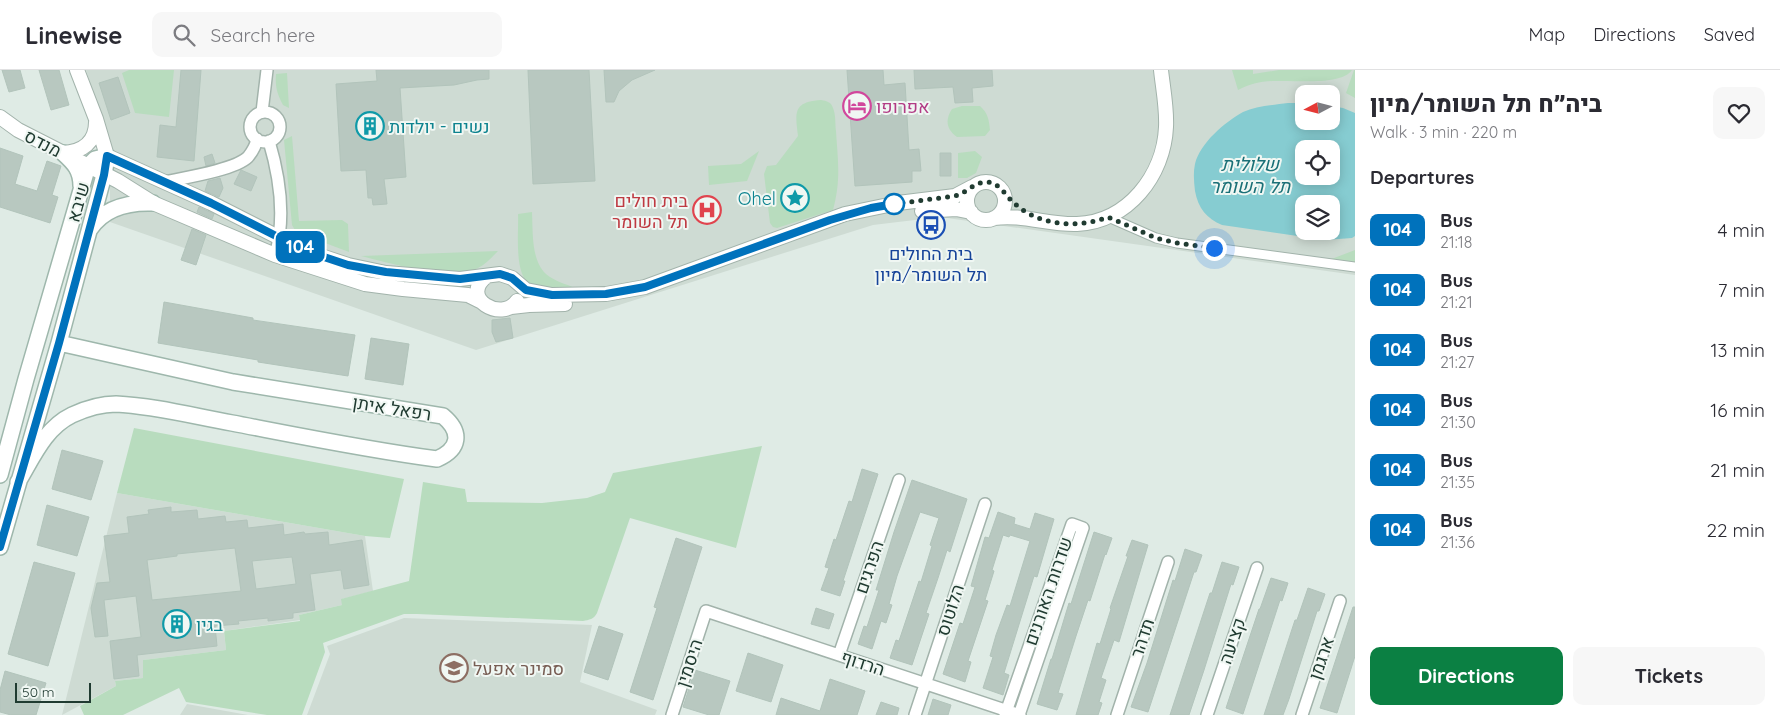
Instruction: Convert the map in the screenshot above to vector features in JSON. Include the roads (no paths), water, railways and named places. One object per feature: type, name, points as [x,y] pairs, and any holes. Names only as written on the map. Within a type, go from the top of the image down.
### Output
[{"type":"main road","points":[[64,153],[79,172],[81,192]]},
{"type":"main road","name":"שיבא","points":[[0,475],[88,166],[95,159],[107,156],[104,175],[59,343],[18,482],[3,521],[0,546]]},
{"type":"main road","points":[[88,232],[104,214],[128,204],[139,202],[153,203]]},
{"type":"main road","name":"רפאל איתן","points":[[18,482],[49,431],[70,416],[94,407],[114,404],[150,407],[311,439],[437,459],[448,455],[454,446],[456,434],[452,424],[443,416],[233,382],[59,343]]},
{"type":"street","points":[[77,70],[96,119],[107,156],[324,257],[348,265],[386,272],[460,279],[500,274],[507,276],[526,290],[552,295],[597,295],[634,290],[674,278],[846,214],[955,196],[983,182],[989,182],[1000,188],[1021,209],[1032,216],[1051,222]]},
{"type":"street","points":[[262,112],[267,70]]},
{"type":"street","points":[[487,276],[481,280],[478,287],[478,298],[495,309],[529,305],[588,305],[636,299],[676,287],[813,235],[859,220],[899,213],[937,209],[962,209],[982,219],[1014,217],[1077,224],[1099,221],[1118,212],[1138,195],[1148,184],[1160,157],[1166,128],[1161,70]]},
{"type":"street","points":[[262,112],[266,112],[275,115],[280,123],[279,132],[273,139],[263,140],[254,136],[250,127],[254,118],[262,112]]},
{"type":"street","name":"מנדס","points":[[0,117],[18,130],[118,181],[153,203],[275,255],[365,284],[468,294],[482,302]]},
{"type":"street","points":[[64,153],[76,152],[88,144],[95,133],[96,119]]},
{"type":"street","points":[[164,182],[211,172],[243,160],[263,140]]},
{"type":"street","points":[[263,140],[275,163],[282,223],[275,255]]},
{"type":"street","points":[[971,212],[967,200],[972,188]]},
{"type":"street","points":[[994,218],[1003,210],[1005,204],[1004,193],[1000,188]]},
{"type":"street","points":[[1108,217],[1156,238],[1177,243],[1355,267]]},
{"type":"street","points":[[511,307],[515,305],[519,298],[518,284]]},
{"type":"street","name":"הפרגים","points":[[839,655],[899,480]]},
{"type":"street","name":"הלוטוס","points":[[915,715],[985,504]]},
{"type":"street","name":"שדרות האורנים","points":[[1006,713],[1072,524],[1083,528],[1019,715]]},
{"type":"street","name":"תדהר","points":[[1117,715],[1168,562]]},
{"type":"street","name":"קציעה","points":[[1207,715],[1257,568]]},
{"type":"street","name":"ארגמן","points":[[1302,715],[1340,601]]},
{"type":"street","name":"הרדוף","points":[[706,610],[1006,713],[1019,715]]},
{"type":"street","name":"היסמין","points":[[672,715],[706,610]]},
{"type":"water","name":"שלולית תל השומר","points":[[1295,103],[1295,130],[1340,130],[1340,108],[1355,113],[1355,236],[1340,239],[1340,195],[1295,195],[1295,236],[1222,225],[1212,220],[1201,208],[1196,197],[1194,171],[1202,148],[1229,121],[1243,112],[1259,107]]},
{"type":"place","name":"אפרופו","points":[[857,106]]},
{"type":"place","name":"נשים - יולדות","points":[[370,126]]},
{"type":"place","name":"Ohel","points":[[795,198]]},
{"type":"place","name":"בית חולים תל השומר","points":[[707,210]]},
{"type":"place","name":"בית החולים תל השומר/מיון","points":[[931,225]]},
{"type":"place","name":"בגין","points":[[177,624]]},
{"type":"place","name":"סמינר אפעל","points":[[454,668]]}]
